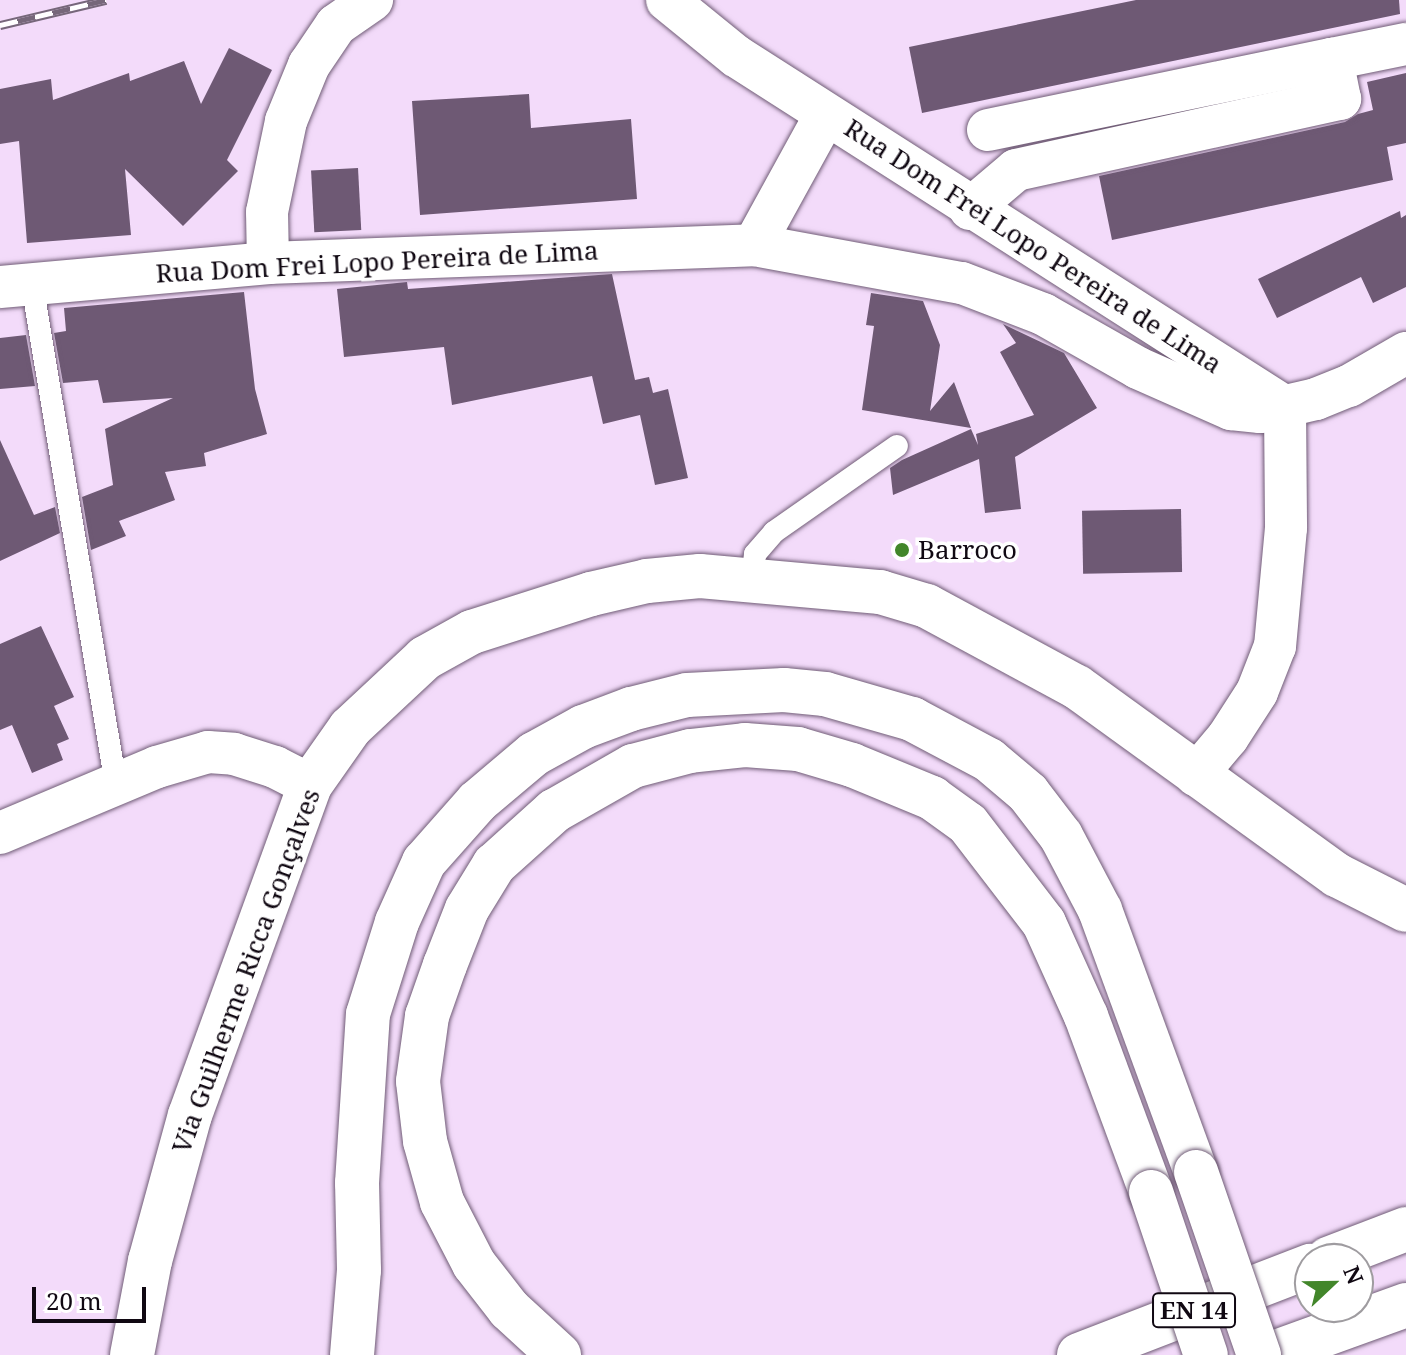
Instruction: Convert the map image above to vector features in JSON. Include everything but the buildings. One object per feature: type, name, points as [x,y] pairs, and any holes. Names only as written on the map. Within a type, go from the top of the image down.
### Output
[{"type":"main road","name":"Via Guilherme Ricca Gonçalves","points":[[132,1355],[150,1261],[190,1115],[310,785],[350,728],[425,658],[472,632],[591,594],[647,581],[700,576],[865,590],[927,606],[1077,687],[1337,875],[1406,910]]},
{"type":"main road","points":[[352,1355],[359,1270],[357,1183],[368,1014],[397,922],[424,862],[477,802],[534,754],[583,727],[631,709],[687,695],[784,690],[825,694],[912,719],[989,760],[1028,793],[1061,836],[1100,910],[1259,1355]]},
{"type":"main road","points":[[559,1355],[509,1309],[467,1251],[442,1202],[425,1141],[418,1081],[427,1016],[467,909],[494,865],[554,811],[633,766],[690,751],[745,745],[798,749],[852,765],[932,798],[968,824],[1044,923],[1086,1016],[1151,1192],[1206,1355]]},
{"type":"main road","points":[[1370,1243],[1406,1229]]},
{"type":"main road","name":"EN 14","points":[[1079,1355],[1294,1272]]},
{"type":"main road","points":[[1268,1355],[1406,1305]]},
{"type":"street","points":[[268,263],[267,212],[286,121],[309,65],[336,25],[372,0]]},
{"type":"street","points":[[667,0],[736,56],[826,114]]},
{"type":"street","points":[[988,130],[1406,44]]},
{"type":"street","points":[[970,209],[1016,170],[1340,99],[1332,59]]},
{"type":"street","points":[[1130,101],[1138,143]]},
{"type":"street","name":"Rua Dom Frei Lopo Pereira de Lima","points":[[754,245],[826,114],[970,209],[1285,407]]},
{"type":"street","name":"Rua Dom Frei Lopo Pereira de Lima","points":[[16,286],[268,263],[754,245],[962,283],[1043,314],[1138,368],[1231,409],[1260,412],[1285,407],[1349,386],[1406,353]]},
{"type":"street","points":[[1196,775],[1228,737],[1257,692],[1275,646],[1286,528],[1285,407]]},
{"type":"street","points":[[0,833],[186,756],[208,752],[234,754],[275,767],[310,785]]},
{"type":"lane","points":[[16,286],[116,785]]},
{"type":"lane","points":[[752,579],[755,554],[774,532],[897,446]]},
{"type":"railway","points":[[0,25],[106,0]]},
{"type":"place","name":"Barroco","points":[[902,550]]}]
